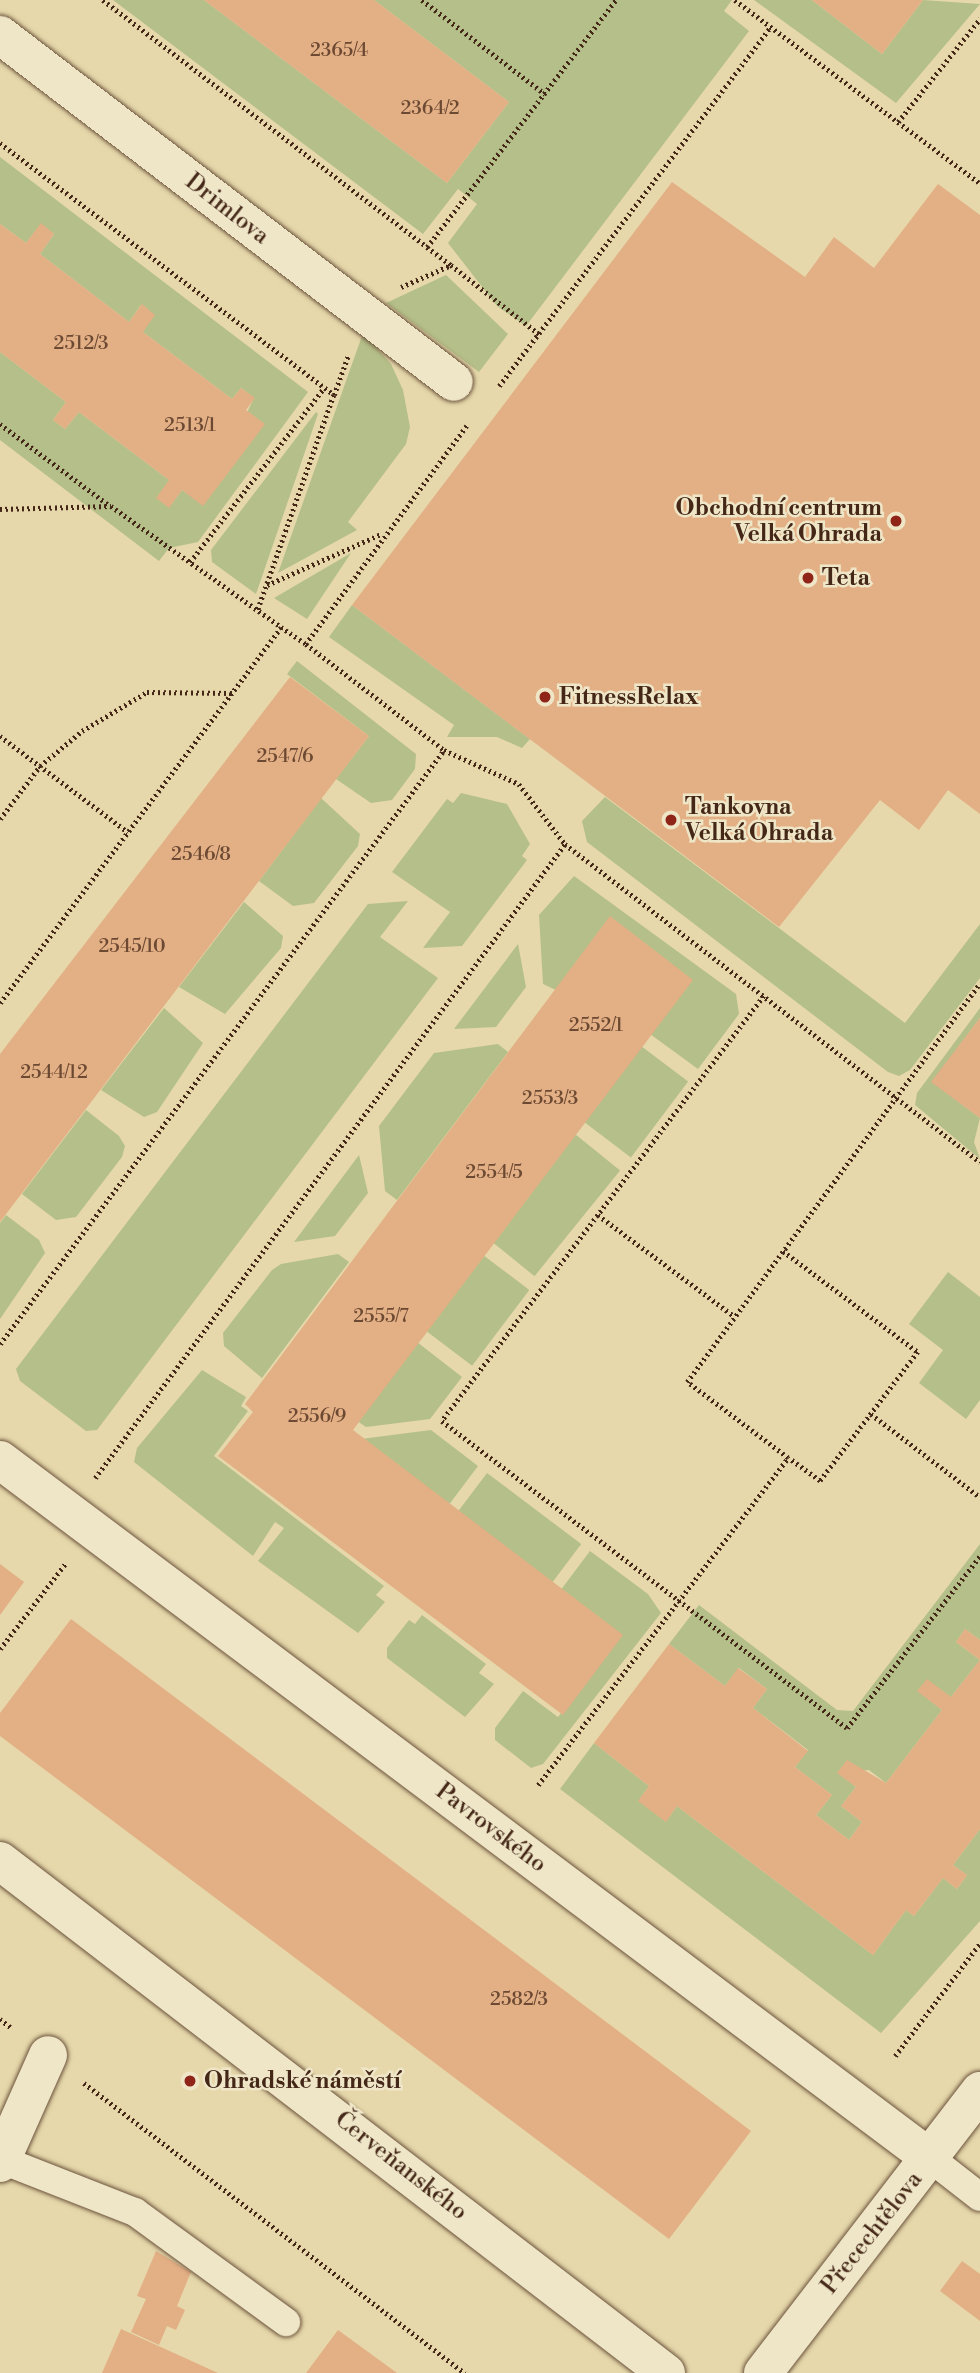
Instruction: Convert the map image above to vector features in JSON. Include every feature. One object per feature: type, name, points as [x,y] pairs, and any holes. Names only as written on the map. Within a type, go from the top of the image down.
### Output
[{"type":"street","name":"Drimlova","points":[[0,35],[454,382]]},
{"type":"street","name":"Pavrovského","points":[[0,1460],[930,2158]]},
{"type":"street","name":"Červeňanského","points":[[0,1861],[666,2373]]},
{"type":"street","points":[[1,2162],[48,2055]]},
{"type":"street","name":"Přecechtělova","points":[[763,2373],[980,2091]]},
{"type":"lane","name":"Pavrovského","points":[[930,2158],[980,2197]]},
{"type":"lane","points":[[1,2162],[135,2211],[286,2322]]},
{"type":"path","points":[[103,0],[539,335]]},
{"type":"path","points":[[422,0],[544,94]]},
{"type":"path","points":[[427,247],[616,0]]},
{"type":"path","points":[[735,0],[980,183]]},
{"type":"path","points":[[898,122],[980,19]]},
{"type":"path","points":[[489,397],[539,335],[771,27]]},
{"type":"path","points":[[0,143],[334,395],[258,610]]},
{"type":"path","points":[[398,288],[451,265]]},
{"type":"path","points":[[190,562],[324,388]]},
{"type":"path","points":[[306,644],[383,533],[473,418]]},
{"type":"path","points":[[0,424],[306,644],[444,750],[519,784],[565,844],[980,1163]]},
{"type":"path","points":[[0,509],[111,506]]},
{"type":"path","points":[[267,585],[383,533]]},
{"type":"path","points":[[0,1003],[281,627]]},
{"type":"path","points":[[0,819],[40,766],[82,730],[147,692],[232,693]]},
{"type":"path","points":[[0,736],[128,832]]},
{"type":"path","points":[[0,1344],[444,750]]},
{"type":"path","points":[[107,1460],[565,844]]},
{"type":"path","points":[[783,1251],[918,1352],[820,1481],[687,1382],[980,982]]},
{"type":"path","points":[[764,996],[442,1422],[847,1728],[980,1556]]},
{"type":"path","points":[[598,1215],[734,1316]]},
{"type":"path","points":[[871,1414],[980,1497]]},
{"type":"path","points":[[538,1784],[681,1602],[788,1458]]},
{"type":"path","points":[[895,2056],[980,1942]]},
{"type":"path","points":[[0,2019],[465,2373]]},
{"type":"green space","points":[[113,0],[204,0],[447,183],[509,102],[374,0],[732,0],[724,11],[749,31],[526,326],[497,306],[448,243],[477,204],[458,189],[423,234]]},
{"type":"green space","points":[[754,0],[812,0],[882,54],[923,0],[980,4],[896,103]]},
{"type":"green space","points":[[0,157],[308,392],[198,542],[169,548],[159,561],[0,440],[0,352],[66,402],[53,420],[65,429],[79,412],[169,480],[169,507],[182,490],[203,505],[254,398],[241,388],[232,399],[143,332],[141,305],[129,322],[40,254],[54,234],[41,224],[26,243],[0,224]]},
{"type":"green space","points":[[446,275],[508,334],[479,372],[386,303]]},
{"type":"green space","points":[[363,333],[391,364],[403,390],[410,427],[406,444],[348,522],[357,530],[278,573]]},
{"type":"green space","points":[[316,412],[318,414],[256,594],[212,562],[211,550]]},
{"type":"green space","points":[[351,553],[307,619],[274,598]]},
{"type":"green space","points":[[352,605],[530,739],[522,748],[497,737],[447,737],[454,725],[329,637]]},
{"type":"green space","points":[[297,661],[416,754],[415,769],[392,800],[371,803],[336,779],[369,736],[287,674]]},
{"type":"green space","points":[[461,793],[507,804],[530,844],[522,856],[527,860],[462,946],[423,948],[450,912],[392,872],[447,799],[453,803]]},
{"type":"green space","points":[[605,797],[905,1023],[980,924],[980,978],[910,1070],[899,1076],[888,1072],[587,842],[582,821]]},
{"type":"green space","points":[[321,798],[360,834],[358,846],[314,903],[293,906],[259,881]]},
{"type":"green space","points":[[574,876],[736,994],[739,1014],[698,1069],[650,1034],[543,984],[539,915]]},
{"type":"green space","points":[[408,901],[380,937],[438,978],[97,1430],[86,1431],[20,1381],[16,1369],[368,904]]},
{"type":"green space","points":[[244,902],[283,936],[281,948],[225,1014],[179,987]]},
{"type":"green space","points":[[518,944],[526,987],[496,1027],[454,1029]]},
{"type":"green space","points":[[164,1008],[203,1043],[157,1112],[144,1117],[101,1090]]},
{"type":"green space","points":[[980,1008],[980,1018],[932,1082],[980,1118],[974,1142],[980,1159],[915,1105],[917,1093]]},
{"type":"green space","points":[[498,1044],[508,1052],[397,1200],[385,1191],[379,1126],[434,1053]]},
{"type":"green space","points":[[641,1046],[688,1082],[631,1157],[584,1122]]},
{"type":"green space","points":[[86,1110],[119,1136],[125,1146],[122,1157],[76,1217],[56,1220],[22,1194]]},
{"type":"green space","points":[[575,1134],[620,1171],[534,1276],[489,1240]]},
{"type":"green space","points":[[359,1155],[368,1193],[335,1236],[294,1242]]},
{"type":"green space","points":[[6,1215],[39,1240],[45,1253],[0,1319],[0,1223]]},
{"type":"green space","points":[[338,1254],[349,1262],[262,1378],[224,1346],[223,1333],[272,1270],[281,1264]]},
{"type":"green space","points":[[483,1255],[529,1290],[472,1366],[426,1331]]},
{"type":"green space","points":[[948,1272],[980,1297],[980,1400],[966,1419],[919,1383],[943,1350],[909,1324]]},
{"type":"green space","points":[[417,1342],[462,1377],[430,1419],[366,1427],[357,1421]]},
{"type":"green space","points":[[202,1370],[246,1397],[241,1406],[248,1411],[214,1456],[384,1586],[376,1595],[385,1602],[358,1633],[258,1561],[284,1528],[275,1522],[253,1556],[134,1462],[137,1448]]},
{"type":"green space","points":[[431,1430],[478,1466],[448,1506],[361,1439]]},
{"type":"green space","points":[[487,1473],[581,1544],[551,1585],[456,1514]]},
{"type":"green space","points":[[980,1544],[980,1640],[965,1629],[956,1642],[980,1660],[951,1697],[918,1691],[942,1710],[886,1783],[869,1770],[838,1773],[856,1787],[841,1806],[862,1822],[849,1840],[816,1815],[832,1795],[795,1767],[808,1750],[753,1708],[767,1689],[739,1668],[725,1686],[669,1644],[699,1605],[837,1710],[853,1711]]},
{"type":"green space","points":[[590,1551],[648,1594],[661,1613],[543,1764],[531,1768],[495,1740],[495,1728],[523,1691],[558,1717],[620,1637],[560,1591]]},
{"type":"green space","points":[[422,1615],[486,1664],[479,1673],[494,1684],[465,1717],[387,1658],[387,1648],[409,1620],[415,1624]]},
{"type":"green space","points":[[594,1743],[649,1786],[639,1800],[666,1821],[677,1806],[873,1955],[906,1910],[914,1916],[943,1878],[957,1889],[967,1875],[953,1865],[980,1829],[980,1921],[881,2033],[560,1789]]},
{"type":"building","points":[[204,0],[374,0],[509,102],[447,183]]},
{"type":"building","points":[[812,0],[923,0],[882,54]]},
{"type":"building","points":[[672,182],[805,277],[834,237],[874,268],[938,184],[980,215],[980,814],[948,790],[919,830],[880,800],[779,927],[352,605]]},
{"type":"building","points":[[41,223],[54,234],[40,254],[129,322],[142,304],[155,315],[143,332],[232,399],[241,388],[255,398],[246,410],[265,424],[203,506],[182,490],[169,508],[156,498],[169,480],[79,412],[65,429],[53,420],[66,402],[0,352],[0,224],[26,243]]},
{"type":"building","points":[[290,677],[369,736],[0,1222],[0,1054]]},
{"type":"building","points":[[610,916],[693,980],[353,1430],[623,1635],[563,1715],[218,1456],[253,1412],[245,1404]]},
{"type":"building","points":[[980,1018],[980,1118],[931,1082]]},
{"type":"building","points":[[0,1564],[24,1582],[0,1615]]},
{"type":"building","points":[[71,1619],[751,2131],[669,2239],[0,1736],[0,1713]]},
{"type":"building","points":[[965,1629],[980,1640],[980,1660],[956,1642]]},
{"type":"building","points":[[669,1644],[725,1686],[738,1668],[767,1689],[753,1708],[808,1751],[795,1767],[832,1795],[816,1815],[849,1840],[862,1822],[841,1806],[856,1787],[837,1773],[847,1760],[886,1783],[942,1710],[917,1691],[927,1679],[951,1697],[980,1660],[980,1829],[953,1865],[967,1875],[957,1889],[943,1878],[914,1916],[906,1910],[873,1955],[677,1806],[666,1822],[638,1801],[649,1786],[594,1743]]},
{"type":"building","points":[[156,2251],[191,2272],[177,2306],[185,2310],[176,2330],[167,2326],[159,2345],[131,2332],[146,2299],[137,2296]]},
{"type":"building","points":[[962,2261],[980,2274],[980,2321],[940,2291]]},
{"type":"building","points":[[121,2329],[218,2373],[102,2373]]},
{"type":"building","points":[[338,2330],[397,2373],[306,2373]]},
{"type":"place","name":"Obchodní centrum Velká Ohrada","points":[[896,521]]},
{"type":"place","name":"Teta","points":[[808,578]]},
{"type":"place","name":"FitnessRelax","points":[[545,697]]},
{"type":"place","name":"Tankovna Velká Ohrada","points":[[671,820]]},
{"type":"place","name":"Ohradské náměstí","points":[[190,2081]]}]
